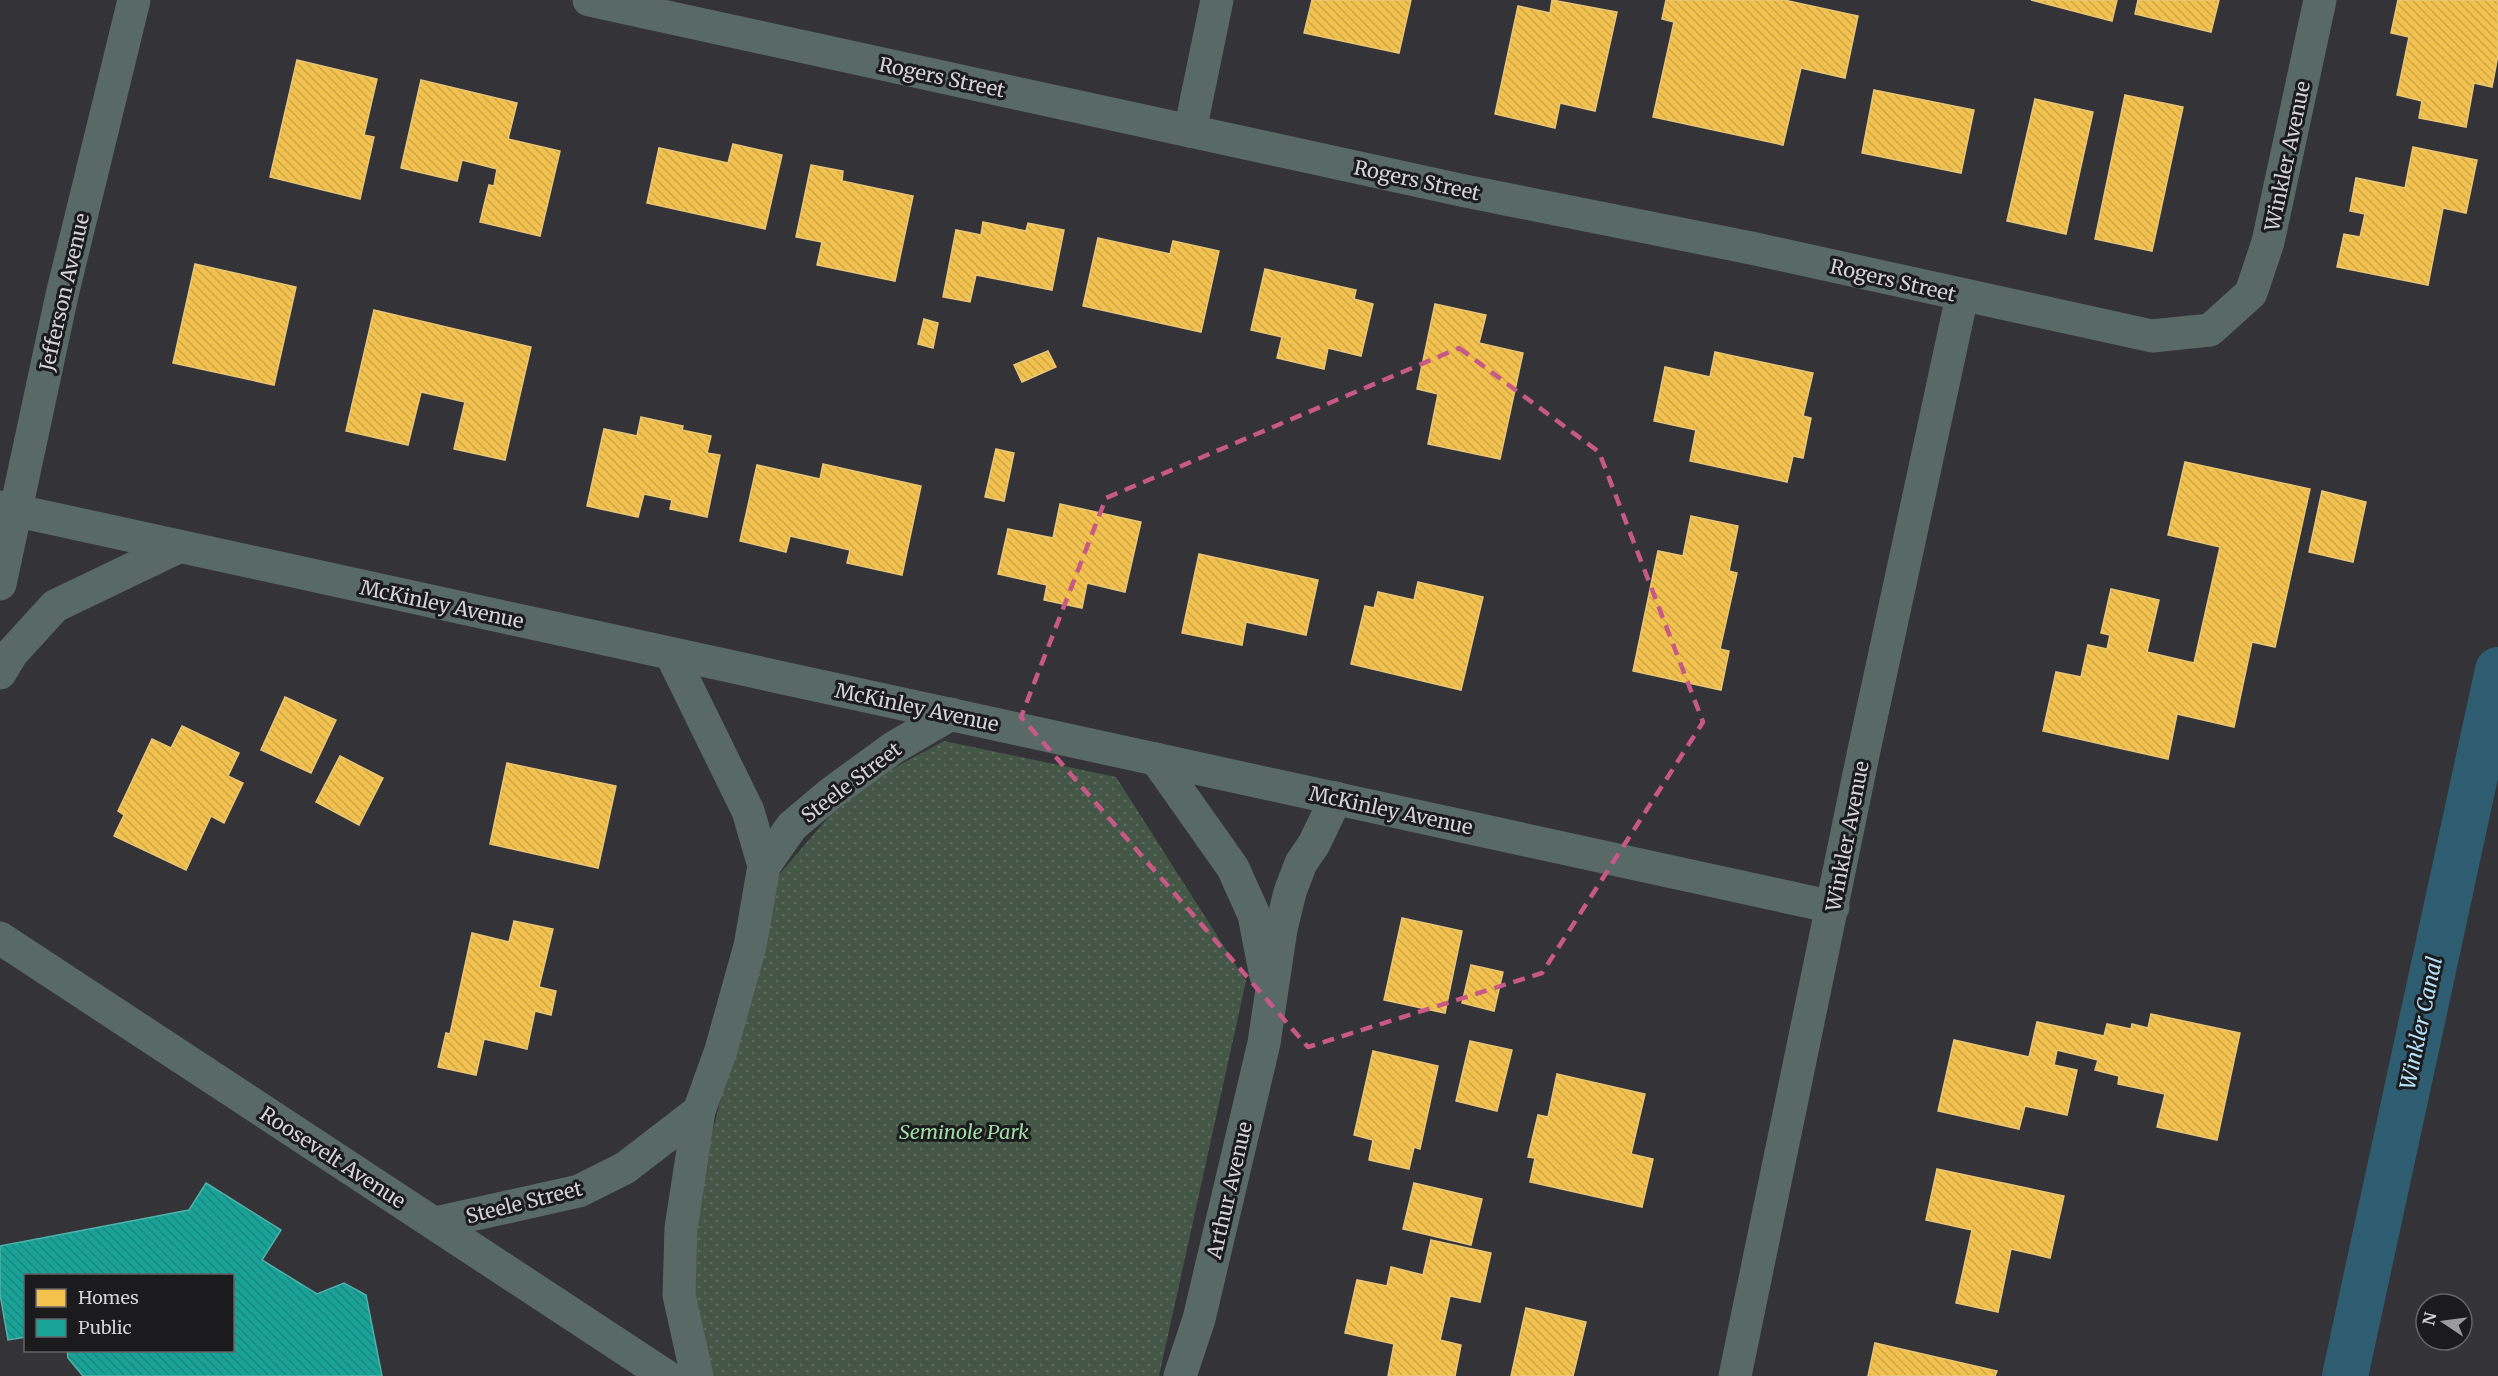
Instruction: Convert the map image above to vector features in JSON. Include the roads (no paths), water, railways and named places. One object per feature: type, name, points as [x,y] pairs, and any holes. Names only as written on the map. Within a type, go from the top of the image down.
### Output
[{"type":"street","name":"Jefferson Avenue","points":[[0,584],[8,508],[134,0]]},
{"type":"street","name":"Rogers Street","points":[[589,0],[1465,191],[1751,248],[2152,336],[2210,330],[2238,304]]},
{"type":"street","points":[[1190,131],[1217,0]]},
{"type":"street","name":"Winkler Avenue","points":[[2238,304],[2251,293],[2268,242],[2320,0]]},
{"type":"street","name":"Winkler Avenue","points":[[1736,1376],[1863,755],[1962,296]]},
{"type":"street","name":"McKinley Avenue","points":[[8,508],[178,547],[1833,906]]},
{"type":"street","points":[[0,673],[12,653],[55,606],[178,547]]},
{"type":"street","name":"Steele Street","points":[[671,654],[748,812],[764,866]]},
{"type":"street","name":"Steele Street","points":[[697,1376],[679,1295],[681,1228],[699,1111],[721,1050],[750,946],[764,866],[792,826],[830,794],[893,748],[951,714]]},
{"type":"street","name":"Arthur Avenue","points":[[1156,759],[1233,868],[1254,915],[1271,1003]]},
{"type":"street","name":"Arthur Avenue","points":[[1180,1376],[1198,1319],[1271,1003],[1281,929],[1290,892],[1301,863],[1314,844],[1336,798]]},
{"type":"street","name":"Roosevelt Avenue","points":[[0,938],[666,1376]]},
{"type":"street","name":"Steele Street","points":[[435,1223],[579,1191],[625,1168],[699,1111]]},
{"type":"waterway","name":"Winkler Canal","points":[[2345,1376],[2498,670]]},
{"type":"park label","name":"Seminole Park","points":[[964,1131]]}]
